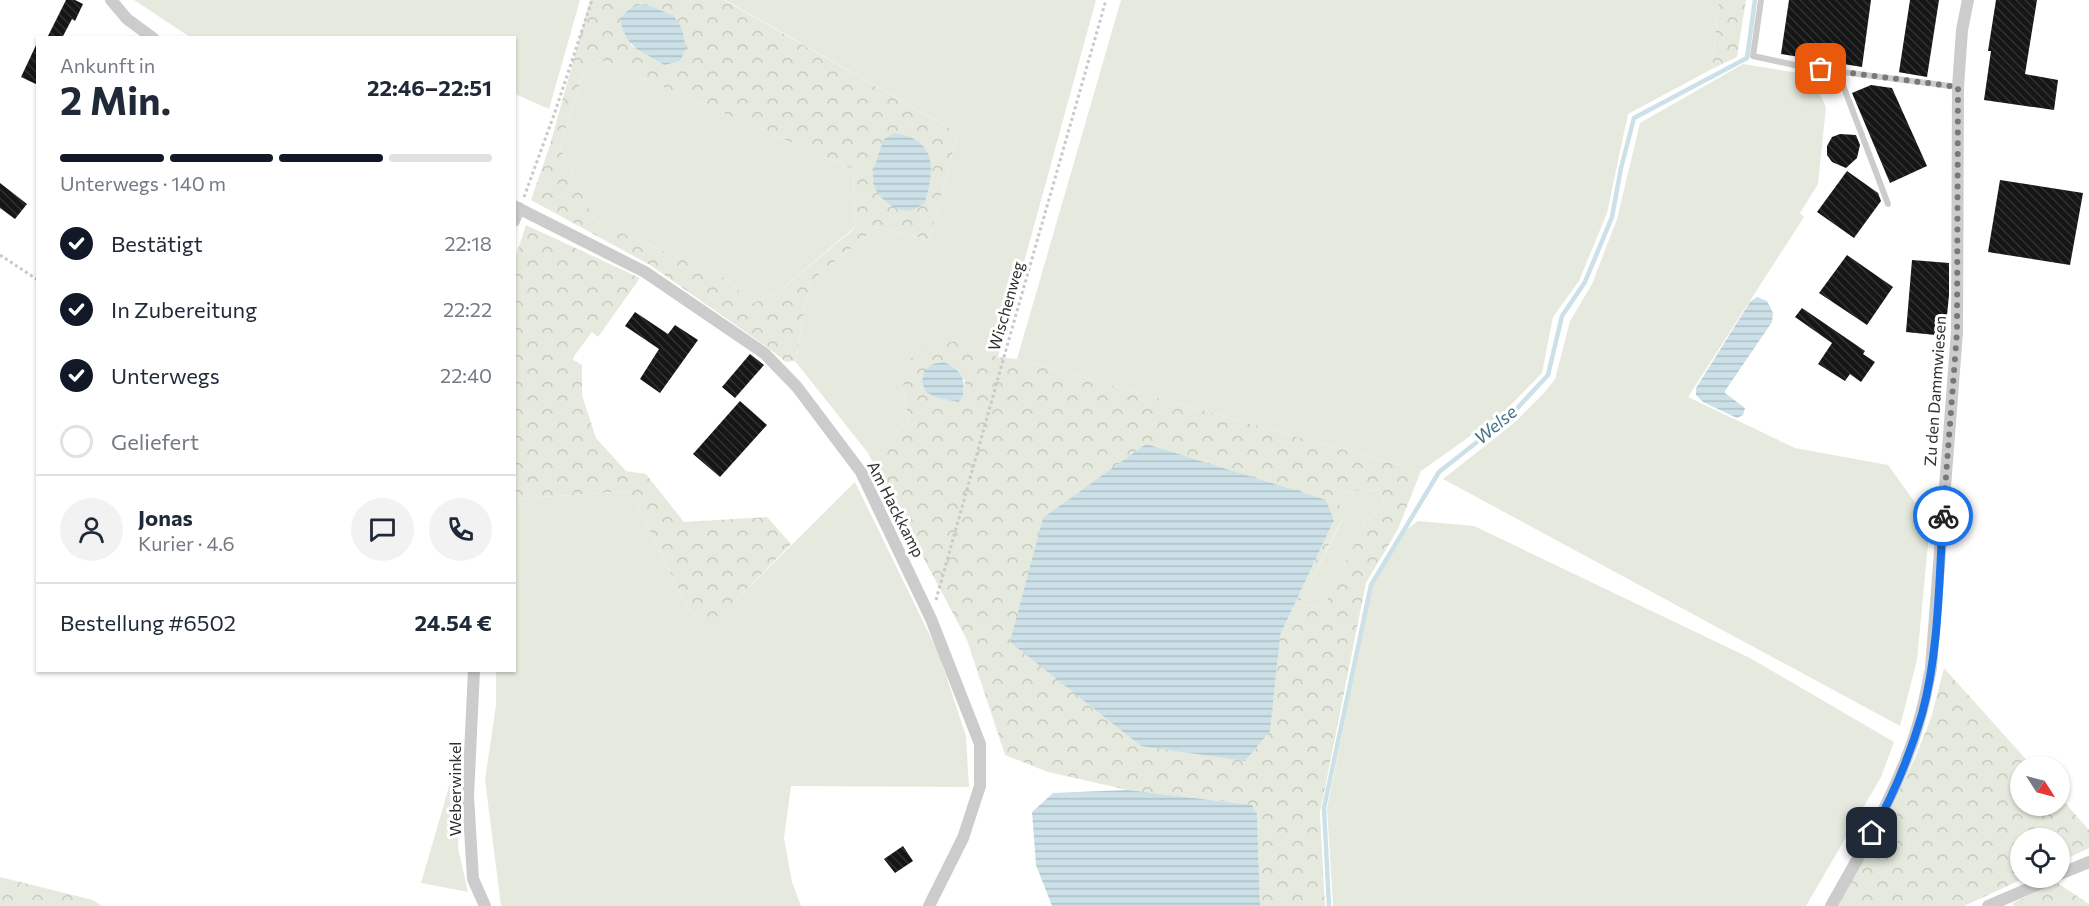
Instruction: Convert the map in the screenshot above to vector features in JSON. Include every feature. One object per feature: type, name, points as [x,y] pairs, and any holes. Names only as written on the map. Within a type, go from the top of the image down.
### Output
[{"type":"street","points":[[111,0],[127,19],[150,36]]},
{"type":"street","name":"Zu den Dammwiesen","points":[[1831,906],[1882,815],[1910,749],[1922,712],[1931,668],[1957,332],[1958,87],[1962,30],[1968,0]]},
{"type":"street","name":"Am Hackkamp","points":[[517,207],[645,272],[764,353],[797,387],[861,472],[931,619],[980,744],[980,786],[963,838],[929,906]]},
{"type":"street","name":"Weberwinkel","points":[[474,672],[468,796],[473,879],[485,906]]},
{"type":"street","points":[[2070,870],[2089,861]]},
{"type":"street","points":[[1988,906],[2030,888]]},
{"type":"lane","points":[[1761,0],[1750,55],[1804,67],[1958,87]]},
{"type":"lane","points":[[1838,72],[1888,204]]},
{"type":"path","points":[[517,207],[555,112],[592,0]]},
{"type":"path","name":"Wischenweg","points":[[931,619],[1106,0]]},
{"type":"path","points":[[0,255],[36,279]]},
{"type":"green space","points":[[134,0],[580,0],[549,109],[516,94],[516,36],[188,36]]},
{"type":"green space","points":[[590,0],[724,0],[958,133],[929,240],[877,227],[810,282],[795,361],[786,362],[650,265],[531,200],[550,145]],"holes":[[[627,9],[664,65],[631,46]],[[598,59],[853,169],[855,228],[778,292],[749,305],[731,281],[595,221],[560,148],[584,70]],[[883,140],[892,207],[872,180]]]},
{"type":"green space","points":[[725,0],[1096,0],[998,357],[957,341],[902,374],[908,421],[868,453],[795,361],[810,282],[877,227],[929,240],[958,133]]},
{"type":"green space","points":[[1121,0],[1719,0],[1712,69],[1628,114],[1607,213],[1579,281],[1553,317],[1542,373],[1503,413],[1421,471],[1017,359]]},
{"type":"green space","points":[[1719,0],[1746,0],[1737,57],[1712,69]]},
{"type":"green space","points":[[598,59],[853,169],[855,227],[778,292],[749,305],[731,281],[595,221],[560,148],[584,70]]},
{"type":"green space","points":[[1743,64],[1811,75],[1826,107],[1818,184],[1800,213],[1804,217],[1688,397],[1795,448],[1888,465],[1930,523],[1917,660],[1900,726],[1443,479],[1514,423],[1555,379],[1570,321],[1592,284],[1617,219],[1640,123]]},
{"type":"green space","points":[[526,225],[640,278],[598,337],[592,332],[572,359],[582,365],[582,395],[596,438],[626,471],[646,474],[684,522],[767,517],[791,544],[709,628],[689,610],[630,491],[516,499],[516,255]]},
{"type":"green space","points":[[957,341],[998,357],[1017,359],[1421,471],[1398,529],[1366,583],[1320,813],[1325,906],[1260,906],[1257,814],[1252,805],[1128,790],[1048,772],[1005,755],[967,640],[868,453],[908,421],[902,374],[918,348]],"holes":[[[958,370],[965,381],[963,397],[957,402],[937,398]],[[1380,491],[1384,500],[1378,511],[1366,521],[1326,602],[1319,607],[1299,604],[1341,521],[1338,496],[1344,492]],[[1326,500],[1334,520],[1280,635]]]},
{"type":"green space","points":[[855,482],[939,654],[966,736],[969,787],[791,786],[784,838],[792,882],[801,906],[501,906],[485,780],[496,705],[496,672],[516,672],[516,499],[630,491],[689,610],[709,627]]},
{"type":"green space","points":[[1380,491],[1384,500],[1378,511],[1366,521],[1326,602],[1319,607],[1299,604],[1341,522],[1337,496],[1344,492]]},
{"type":"green space","points":[[1418,521],[1474,526],[1750,658],[1894,742],[1881,777],[1806,906],[1333,906],[1327,808],[1372,586],[1405,531]]},
{"type":"green space","points":[[1944,668],[2023,756],[2010,756],[2010,816],[2070,816],[2070,808],[2089,830],[2089,848],[2070,857],[2070,828],[2010,828],[2010,885],[1964,906],[1838,906],[1887,817],[1931,718]]},
{"type":"green space","points":[[462,742],[458,848],[468,892],[421,883]]},
{"type":"green space","points":[[0,877],[93,900],[102,906],[0,906]]},
{"type":"green space","points":[[2044,888],[2065,888],[2089,906],[2015,906],[2011,904]]},
{"type":"shaded area","points":[[646,4],[674,16],[682,29],[686,48],[680,61],[664,65],[636,48],[627,38],[620,20],[631,8]]},
{"type":"shaded area","points":[[895,133],[919,142],[926,149],[930,158],[930,179],[925,203],[912,210],[906,211],[893,207],[882,199],[873,182],[883,140]]},
{"type":"shaded area","points":[[1757,297],[1767,301],[1773,313],[1772,322],[1725,391],[1745,408],[1743,415],[1737,418],[1703,402],[1696,395],[1696,388],[1750,302]]},
{"type":"shaded area","points":[[944,362],[959,372],[963,379],[963,397],[958,402],[937,398],[926,392],[922,382],[924,371],[933,364]]},
{"type":"shaded area","points":[[1146,444],[1326,500],[1334,520],[1280,635],[1270,731],[1245,761],[1141,746],[1010,642],[1043,518]]},
{"type":"shaded area","points":[[1128,790],[1252,805],[1257,814],[1260,906],[1052,906],[1036,865],[1032,812],[1053,793]]},
{"type":"building","points":[[66,0],[75,0],[83,4],[75,21],[72,19],[63,36],[48,36]]},
{"type":"building","points":[[1789,0],[1871,0],[1862,67],[1781,54]]},
{"type":"building","points":[[1910,0],[1939,0],[1927,77],[1898,72]]},
{"type":"building","points":[[1996,0],[2037,0],[2025,74],[2058,80],[2054,110],[1984,100],[1991,51],[1988,51]]},
{"type":"building","points":[[36,45],[36,84],[21,77]]},
{"type":"building","points":[[1871,85],[1892,88],[1927,166],[1890,183],[1852,93]]},
{"type":"building","points":[[1840,134],[1856,135],[1860,145],[1857,158],[1846,168],[1832,162],[1827,155],[1827,146],[1832,137]]},
{"type":"building","points":[[1847,171],[1878,193],[1881,201],[1854,238],[1817,212]]},
{"type":"building","points":[[2000,180],[2083,193],[2070,265],[1988,252]]},
{"type":"building","points":[[0,183],[27,204],[15,219],[0,208]]},
{"type":"building","points":[[1847,255],[1893,287],[1867,325],[1819,293]]},
{"type":"building","points":[[1912,260],[1949,263],[1945,336],[1906,332]]},
{"type":"building","points":[[1802,308],[1865,351],[1863,354],[1875,362],[1861,382],[1850,374],[1845,381],[1818,364],[1832,343],[1795,317]]},
{"type":"building","points":[[635,312],[668,334],[675,325],[698,340],[660,393],[640,379],[659,349],[625,326]]},
{"type":"building","points":[[750,354],[764,365],[735,398],[722,387]]},
{"type":"building","points":[[740,401],[767,425],[720,477],[693,454]]},
{"type":"building","points":[[903,846],[913,861],[895,873],[884,859]]},
{"type":"waterway","name":"Welse","points":[[1329,906],[1324,808],[1371,585],[1439,472],[1510,416],[1548,375],[1562,316],[1585,282],[1612,217],[1621,168],[1634,118],[1747,58],[1755,0]]},
{"type":"way so far","points":[[1821,69],[1958,87],[1957,332],[1943,516]]},
{"type":"route","points":[[1872,833],[1910,749],[1922,712],[1931,668],[1943,516]]}]
